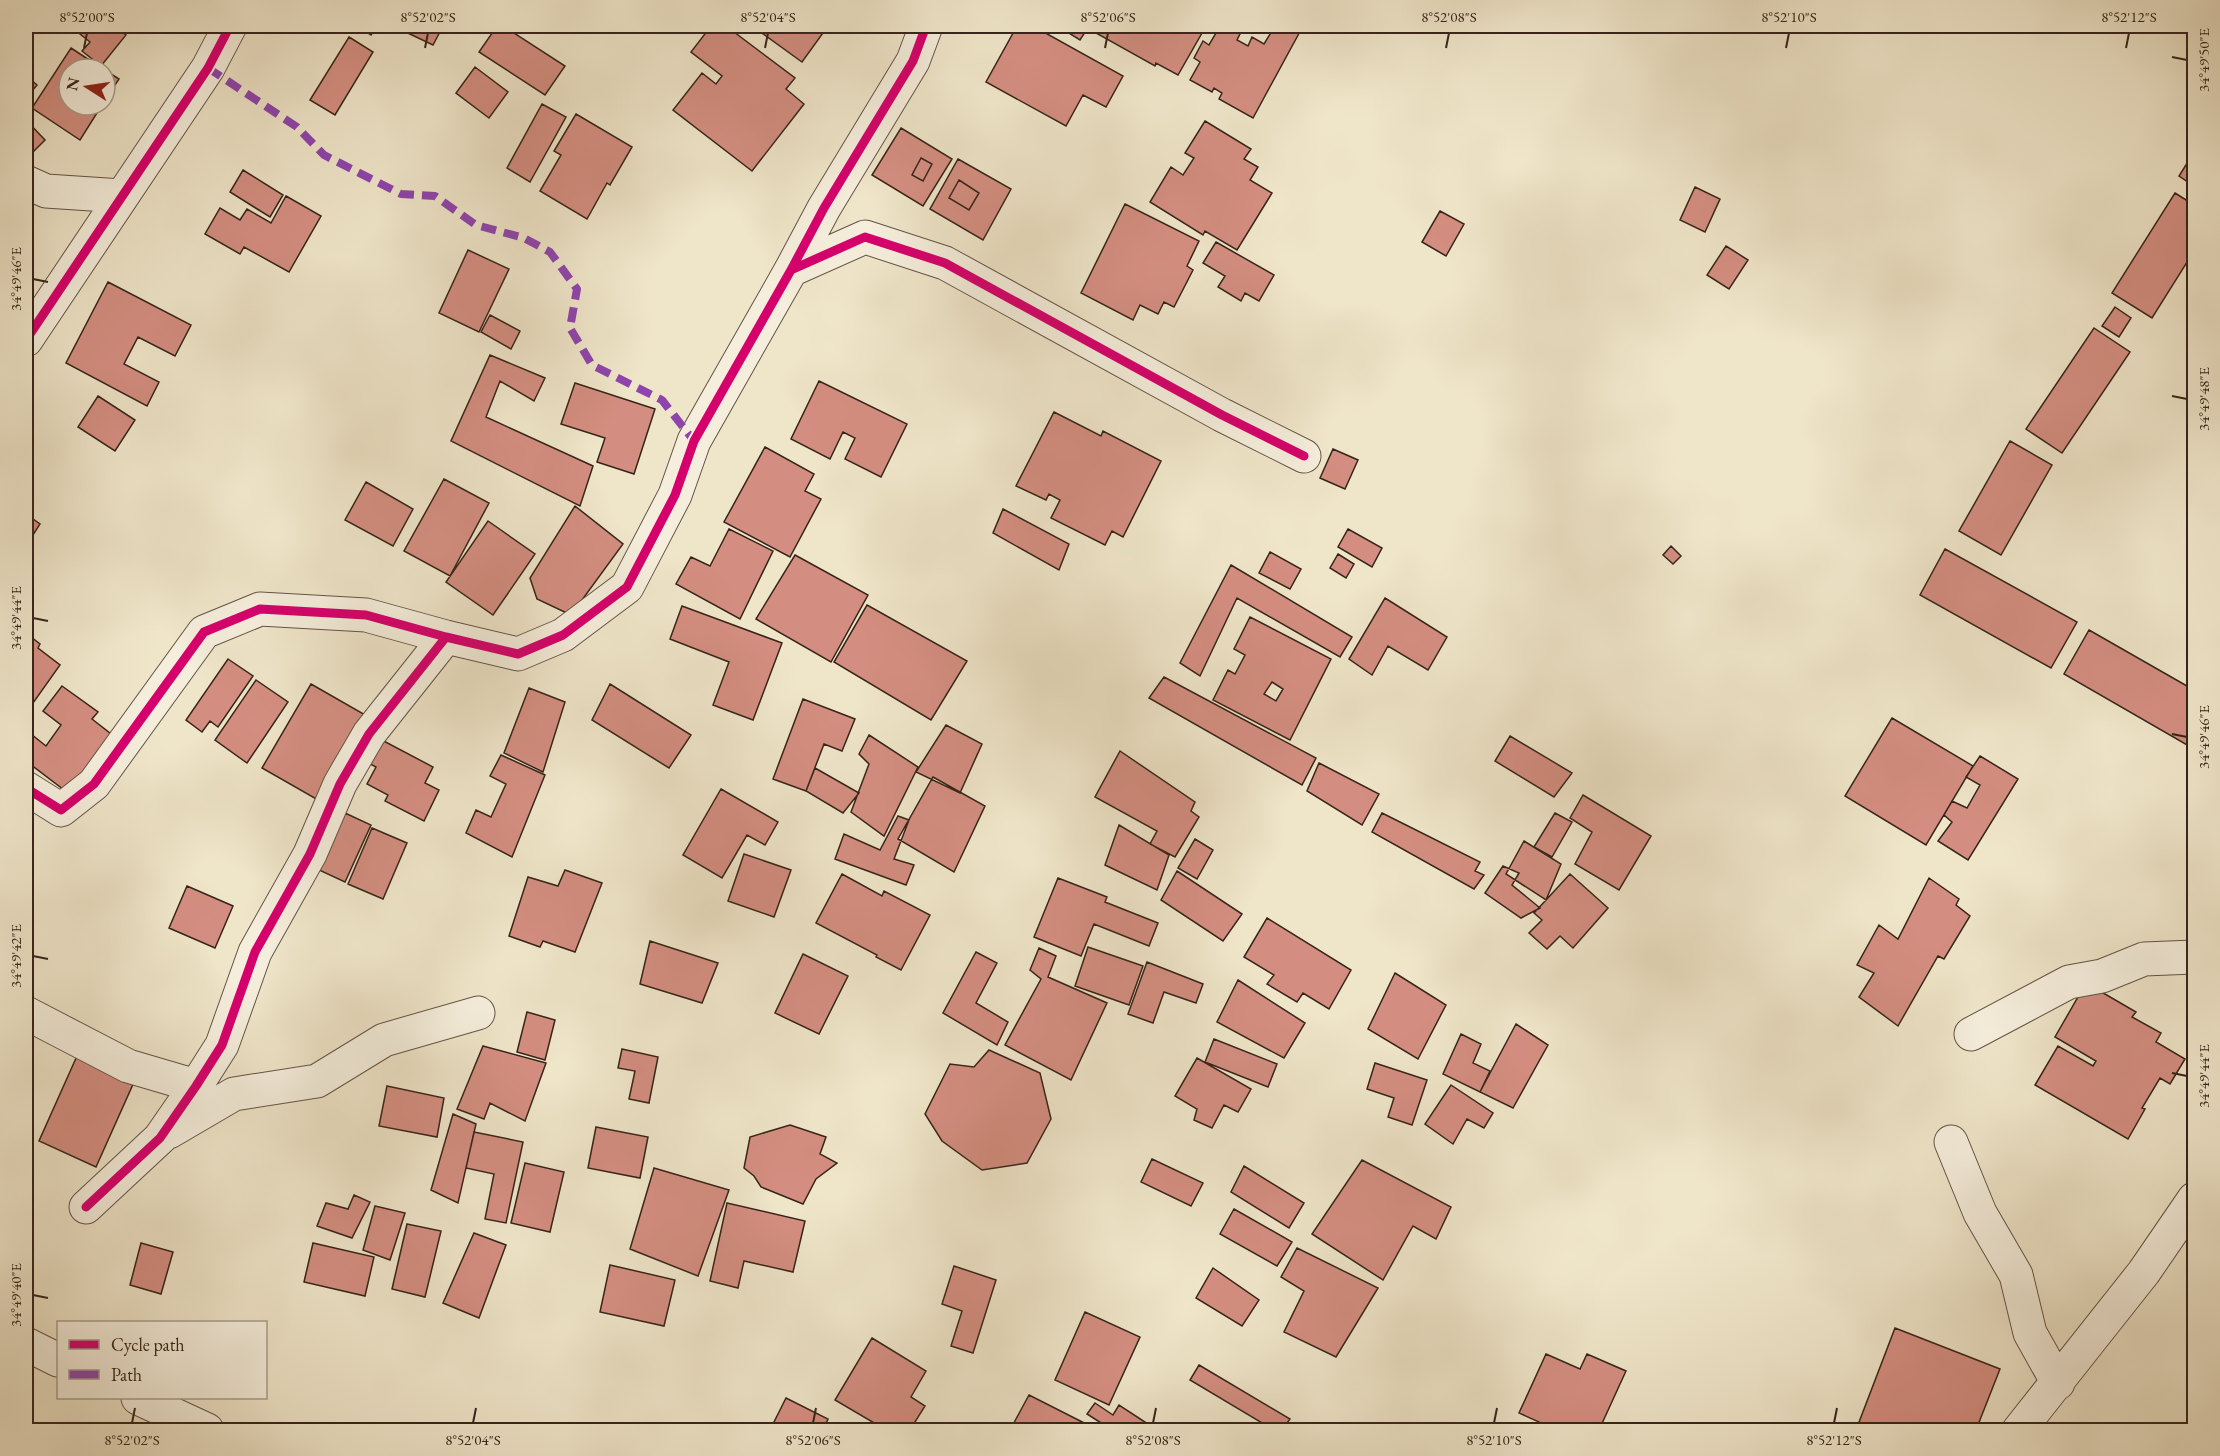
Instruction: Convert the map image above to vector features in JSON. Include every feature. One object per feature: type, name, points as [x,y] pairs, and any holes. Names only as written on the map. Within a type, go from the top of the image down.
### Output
[{"type":"street","points":[[26,340],[208,68],[230,26]]},
{"type":"street","points":[[26,788],[61,810],[94,784],[204,632],[260,609],[366,615],[518,654],[563,635],[627,587],[675,495],[694,441],[824,208],[913,61],[926,26]]},
{"type":"street","points":[[26,182],[46,191],[122,196]]},
{"type":"street","points":[[791,270],[864,237],[945,263],[1222,416],[1304,456]]},
{"type":"street","points":[[160,1138],[222,1045],[255,952],[310,854],[340,784],[369,734],[446,637]]},
{"type":"street","points":[[1971,1034],[2069,982],[2102,976],[2144,959],[2194,957]]},
{"type":"street","points":[[26,1013],[128,1066],[196,1086]]},
{"type":"street","points":[[86,1207],[160,1138],[234,1094],[317,1081],[384,1040],[478,1013]]},
{"type":"street","points":[[1951,1142],[1980,1213],[2016,1275],[2030,1333],[2058,1383]]},
{"type":"street","points":[[2019,1431],[2144,1272],[2194,1199]]},
{"type":"street","points":[[26,1344],[57,1360]]},
{"type":"street","points":[[140,1399],[207,1431]]},
{"type":"building","points":[[70,26],[114,26],[126,35],[108,57],[90,57],[82,51],[90,42]]},
{"type":"building","points":[[357,26],[377,26],[371,35]]},
{"type":"building","points":[[393,26],[443,26],[433,45]]},
{"type":"building","points":[[497,26],[503,26],[565,66],[545,95],[479,52]]},
{"type":"building","points":[[711,26],[726,26],[795,78],[786,89],[804,104],[752,171],[673,110],[702,73],[716,84],[722,76],[691,52]]},
{"type":"building","points":[[752,26],[828,26],[802,62]]},
{"type":"building","points":[[1017,26],[1033,26],[1123,76],[1106,107],[1083,95],[1066,126],[986,82]]},
{"type":"building","points":[[1066,26],[1089,26],[1080,40],[1064,30]]},
{"type":"building","points":[[1100,26],[1206,26],[1178,75],[1156,63],[1155,66],[1096,33]]},
{"type":"building","points":[[1220,26],[1244,26],[1237,40],[1248,46],[1252,37],[1264,44],[1275,26],[1303,26],[1253,118],[1219,99],[1222,93],[1214,88],[1212,92],[1190,80],[1200,62],[1194,58],[1203,41],[1209,45]]},
{"type":"building","points":[[349,37],[373,52],[335,115],[310,100]]},
{"type":"building","points":[[71,48],[85,57],[65,57]]},
{"type":"building","points":[[475,67],[508,92],[489,118],[456,93]]},
{"type":"building","points":[[57,70],[57,117],[94,117],[80,140],[32,108]]},
{"type":"building","points":[[26,75],[37,85],[26,98]]},
{"type":"building","points":[[542,104],[566,117],[530,182],[507,168]]},
{"type":"building","points":[[576,114],[632,147],[610,185],[607,183],[587,219],[540,191],[561,155],[554,151]]},
{"type":"building","points":[[26,120],[45,140],[26,159]]},
{"type":"building","points":[[1205,121],[1251,149],[1244,159],[1258,167],[1250,180],[1272,193],[1237,250],[1205,231],[1203,235],[1150,202],[1171,167],[1183,175],[1194,158],[1185,153]]},
{"type":"building","points":[[901,128],[952,159],[923,206],[872,175]],"holes":[[[921,158],[932,164],[923,181],[912,175]]]},
{"type":"building","points":[[2194,152],[2194,186],[2179,176]]},
{"type":"building","points":[[921,158],[932,164],[923,181],[912,175]]},
{"type":"building","points":[[958,159],[1011,189],[983,240],[930,209]],"holes":[[[959,180],[979,193],[969,210],[949,198]]]},
{"type":"building","points":[[243,170],[283,195],[270,217],[230,192]]},
{"type":"building","points":[[959,180],[979,193],[969,210],[949,198]]},
{"type":"building","points":[[1695,187],[1720,199],[1705,232],[1680,220]]},
{"type":"building","points":[[2175,193],[2194,205],[2194,251],[2152,318],[2112,293]]},
{"type":"building","points":[[286,196],[321,216],[289,272],[244,247],[240,254],[205,234],[220,208],[240,220],[247,209],[271,223]]},
{"type":"building","points":[[1125,204],[1199,241],[1187,266],[1193,270],[1174,307],[1164,302],[1158,314],[1140,305],[1133,320],[1081,293]]},
{"type":"building","points":[[1440,211],[1464,224],[1446,256],[1422,242]]},
{"type":"building","points":[[1216,242],[1274,275],[1259,301],[1245,293],[1241,301],[1218,287],[1225,276],[1203,263]]},
{"type":"building","points":[[1726,246],[1748,260],[1729,289],[1707,275]]},
{"type":"building","points":[[468,250],[509,269],[479,332],[439,313]]},
{"type":"building","points":[[108,282],[191,325],[175,356],[138,337],[124,364],[159,382],[147,406],[66,363]]},
{"type":"building","points":[[2115,307],[2131,318],[2119,337],[2102,326]]},
{"type":"building","points":[[490,315],[520,331],[511,349],[481,332]]},
{"type":"building","points":[[2094,328],[2130,352],[2062,453],[2026,429]]},
{"type":"building","points":[[490,355],[545,378],[534,401],[500,381],[486,417],[593,466],[580,506],[451,441]]},
{"type":"building","points":[[819,381],[907,424],[881,477],[845,459],[855,438],[843,432],[830,459],[791,439]]},
{"type":"building","points":[[575,383],[655,409],[634,474],[597,462],[605,438],[561,424]]},
{"type":"building","points":[[98,396],[135,420],[115,451],[78,427]]},
{"type":"building","points":[[1054,412],[1101,436],[1103,431],[1161,461],[1123,537],[1112,531],[1105,545],[1051,518],[1060,500],[1049,494],[1046,500],[1016,486]]},
{"type":"building","points":[[2010,441],[2052,465],[2001,555],[1959,531]]},
{"type":"building","points":[[765,447],[814,474],[805,491],[821,499],[790,557],[724,522]]},
{"type":"building","points":[[1333,449],[1358,460],[1345,489],[1320,478]]},
{"type":"building","points":[[444,479],[489,503],[450,576],[404,551]]},
{"type":"building","points":[[366,482],[413,509],[393,546],[345,520]]},
{"type":"building","points":[[575,506],[623,544],[571,615],[537,599],[530,578]]},
{"type":"building","points":[[1003,509],[1069,544],[1059,570],[993,533]]},
{"type":"building","points":[[26,514],[40,524],[26,546]]},
{"type":"building","points":[[488,521],[535,554],[493,615],[446,582]]},
{"type":"building","points":[[729,529],[773,551],[740,619],[676,584],[691,557],[710,566]]},
{"type":"building","points":[[1348,529],[1382,548],[1372,567],[1338,547]]},
{"type":"building","points":[[1671,546],[1681,556],[1673,564],[1663,555]]},
{"type":"building","points":[[1945,549],[2077,622],[2051,668],[1920,595]]},
{"type":"building","points":[[1270,552],[1301,569],[1290,589],[1259,573]]},
{"type":"building","points":[[1338,554],[1354,564],[1346,578],[1330,568]]},
{"type":"building","points":[[795,555],[868,595],[831,662],[756,619]]},
{"type":"building","points":[[1231,565],[1352,637],[1340,657],[1237,598],[1200,676],[1180,663]]},
{"type":"building","points":[[1385,598],[1447,637],[1428,670],[1388,646],[1372,675],[1349,659]]},
{"type":"building","points":[[867,605],[967,661],[931,720],[834,662]]},
{"type":"building","points":[[682,606],[782,643],[753,720],[713,705],[729,662],[670,639]]},
{"type":"building","points":[[1250,617],[1331,659],[1290,740],[1213,700],[1228,670],[1235,674],[1245,655],[1234,649]],"holes":[[[1272,682],[1283,689],[1276,701],[1264,694]]]},
{"type":"building","points":[[2089,630],[2194,690],[2194,749],[2064,674]]},
{"type":"building","points":[[26,633],[40,644],[38,648],[60,665],[26,713]]},
{"type":"building","points":[[228,659],[253,676],[218,727],[210,721],[202,732],[186,720]]},
{"type":"building","points":[[1164,677],[1316,758],[1302,785],[1149,698]]},
{"type":"building","points":[[256,680],[288,702],[247,763],[215,740]]},
{"type":"building","points":[[311,684],[367,716],[318,800],[262,768]]},
{"type":"building","points":[[610,684],[691,735],[669,768],[592,720]]},
{"type":"building","points":[[62,686],[98,712],[92,719],[111,734],[68,793],[26,761],[26,730],[46,746],[61,725],[43,711]]},
{"type":"building","points":[[529,688],[565,702],[543,772],[504,753]]},
{"type":"building","points":[[803,699],[855,719],[842,751],[824,744],[806,791],[773,779]]},
{"type":"building","points":[[1892,718],[1973,766],[1926,845],[1845,796]]},
{"type":"building","points":[[946,725],[982,744],[960,793],[916,772]]},
{"type":"building","points":[[869,735],[918,767],[884,836],[851,812],[869,764],[859,754]]},
{"type":"building","points":[[1510,736],[1572,773],[1554,797],[1495,761]]},
{"type":"building","points":[[378,738],[433,767],[425,783],[439,790],[424,821],[385,801],[388,795],[367,784],[376,767],[365,761]]},
{"type":"building","points":[[1120,751],[1195,802],[1191,811],[1199,817],[1175,857],[1150,844],[1157,831],[1095,797]]},
{"type":"building","points":[[501,755],[545,775],[512,857],[466,833],[476,810],[491,817],[506,784],[490,776]]},
{"type":"building","points":[[1980,756],[2018,779],[1968,860],[1938,841],[1952,822],[1944,815],[1952,801],[1967,808],[1980,785],[1966,777]]},
{"type":"building","points":[[1319,763],[1379,794],[1362,825],[1307,791]]},
{"type":"building","points":[[815,768],[859,793],[843,813],[806,791]]},
{"type":"building","points":[[933,777],[985,806],[954,872],[898,839]]},
{"type":"building","points":[[721,789],[778,822],[765,845],[747,835],[722,878],[683,855]]},
{"type":"building","points":[[1583,795],[1651,836],[1619,890],[1575,864],[1592,832],[1570,818]]},
{"type":"building","points":[[345,813],[371,825],[345,882],[319,870]]},
{"type":"building","points":[[1382,813],[1480,862],[1475,871],[1484,875],[1474,889],[1372,832]]},
{"type":"building","points":[[1555,813],[1572,822],[1552,857],[1534,847]]},
{"type":"building","points":[[898,816],[909,820],[894,859],[914,865],[906,885],[835,859],[844,834],[880,850]]},
{"type":"building","points":[[1119,825],[1169,855],[1157,890],[1105,865]]},
{"type":"building","points":[[372,828],[407,843],[383,899],[348,884]]},
{"type":"building","points":[[1195,839],[1213,850],[1197,879],[1178,868]]},
{"type":"building","points":[[1524,841],[1561,864],[1546,900],[1506,874]]},
{"type":"building","points":[[744,854],[791,870],[774,917],[728,901]]},
{"type":"building","points":[[1503,866],[1519,873],[1512,885],[1540,908],[1521,918],[1485,893]]},
{"type":"building","points":[[565,870],[602,883],[575,952],[543,941],[540,947],[509,936],[528,877],[558,886]]},
{"type":"building","points":[[1177,871],[1242,914],[1223,941],[1161,900]]},
{"type":"building","points":[[842,874],[882,896],[884,891],[930,915],[901,970],[816,923]]},
{"type":"building","points":[[1570,874],[1608,908],[1573,948],[1560,936],[1547,949],[1529,933],[1542,920],[1534,913]]},
{"type":"building","points":[[1058,878],[1107,897],[1105,902],[1158,923],[1149,946],[1094,924],[1081,956],[1034,937]]},
{"type":"building","points":[[1929,878],[1959,899],[1956,905],[1970,916],[1944,959],[1938,956],[1898,1026],[1859,997],[1874,973],[1857,965],[1879,925],[1898,939]]},
{"type":"building","points":[[187,886],[233,906],[215,948],[169,928]]},
{"type":"building","points":[[1267,918],[1351,970],[1329,1009],[1303,993],[1297,1002],[1267,984],[1274,975],[1244,957]]},
{"type":"building","points":[[650,941],[718,963],[702,1003],[640,984]]},
{"type":"building","points":[[1088,947],[1143,966],[1129,1005],[1075,986]]},
{"type":"building","points":[[1039,948],[1056,956],[1048,977],[1107,1003],[1071,1080],[1005,1045],[1041,979],[1030,970]]},
{"type":"building","points":[[976,952],[997,963],[976,1003],[1008,1022],[997,1045],[943,1013]]},
{"type":"building","points":[[803,954],[848,976],[819,1034],[775,1013]]},
{"type":"building","points":[[1147,962],[1203,984],[1196,1003],[1164,992],[1153,1023],[1128,1014]]},
{"type":"building","points":[[1395,973],[1446,1005],[1418,1059],[1368,1029]]},
{"type":"building","points":[[1238,980],[1305,1023],[1284,1058],[1217,1022]]},
{"type":"building","points":[[2086,983],[2136,1012],[2132,1017],[2161,1033],[2156,1042],[2185,1059],[2170,1084],[2160,1078],[2142,1108],[2145,1109],[2128,1139],[2035,1085],[2058,1046],[2093,1066],[2096,1061],[2055,1037]]},
{"type":"building","points":[[527,1012],[555,1020],[545,1060],[517,1052]]},
{"type":"building","points":[[1516,1024],[1548,1045],[1513,1108],[1480,1092]]},
{"type":"building","points":[[1461,1034],[1481,1044],[1473,1063],[1490,1071],[1480,1092],[1443,1074]]},
{"type":"building","points":[[1214,1039],[1277,1064],[1268,1087],[1205,1062]]},
{"type":"building","points":[[483,1046],[546,1063],[525,1121],[490,1103],[484,1119],[457,1109]]},
{"type":"building","points":[[622,1049],[658,1057],[649,1103],[629,1099],[635,1071],[618,1068]]},
{"type":"building","points":[[989,1050],[1040,1073],[1051,1119],[1027,1163],[982,1170],[942,1141],[925,1114],[950,1064],[974,1067]]},
{"type":"building","points":[[77,1056],[134,1082],[96,1167],[39,1141]]},
{"type":"building","points":[[1197,1058],[1251,1089],[1238,1112],[1224,1105],[1212,1128],[1194,1120],[1197,1109],[1175,1096]]},
{"type":"building","points":[[1375,1063],[1427,1080],[1412,1125],[1388,1117],[1394,1098],[1367,1089]]},
{"type":"building","points":[[1451,1085],[1493,1113],[1484,1128],[1467,1119],[1453,1144],[1425,1124]]},
{"type":"building","points":[[387,1086],[444,1098],[437,1137],[379,1126]]},
{"type":"building","points":[[453,1114],[476,1124],[458,1203],[431,1190]]},
{"type":"building","points":[[790,1125],[826,1137],[820,1154],[837,1163],[816,1179],[803,1204],[761,1187],[754,1176],[744,1168],[750,1137]]},
{"type":"building","points":[[596,1127],[648,1137],[640,1178],[588,1168]]},
{"type":"building","points":[[474,1132],[523,1142],[506,1223],[485,1219],[494,1174],[466,1168]]},
{"type":"building","points":[[1152,1159],[1203,1183],[1191,1206],[1141,1182]]},
{"type":"building","points":[[1362,1160],[1451,1207],[1436,1239],[1413,1226],[1383,1280],[1312,1234]]},
{"type":"building","points":[[525,1163],[564,1172],[550,1232],[511,1223]]},
{"type":"building","points":[[1244,1166],[1304,1203],[1289,1228],[1231,1192]]},
{"type":"building","points":[[654,1168],[729,1190],[698,1276],[630,1249]]},
{"type":"building","points":[[354,1195],[370,1202],[352,1238],[317,1226],[326,1203],[348,1209]]},
{"type":"building","points":[[727,1203],[805,1221],[793,1272],[744,1261],[738,1288],[710,1281]]},
{"type":"building","points":[[375,1206],[405,1213],[390,1260],[363,1250]]},
{"type":"building","points":[[1234,1209],[1292,1242],[1277,1266],[1220,1234]]},
{"type":"building","points":[[407,1224],[441,1231],[425,1297],[392,1289]]},
{"type":"building","points":[[474,1233],[506,1245],[479,1318],[443,1303]]},
{"type":"building","points":[[141,1243],[173,1252],[161,1294],[130,1285]]},
{"type":"building","points":[[313,1243],[374,1257],[365,1296],[304,1282]]},
{"type":"building","points":[[1297,1248],[1378,1288],[1336,1357],[1284,1332],[1304,1291],[1281,1277]]},
{"type":"building","points":[[610,1265],[675,1280],[664,1326],[600,1312]]},
{"type":"building","points":[[954,1266],[996,1280],[973,1353],[951,1346],[962,1311],[942,1304]]},
{"type":"building","points":[[1213,1268],[1259,1300],[1242,1326],[1196,1298]]},
{"type":"building","points":[[1085,1312],[1140,1337],[1109,1405],[1055,1380]]},
{"type":"building","points":[[1895,1328],[2000,1369],[1976,1430],[1856,1430]]},
{"type":"building","points":[[872,1338],[926,1371],[911,1397],[925,1406],[910,1430],[886,1430],[835,1400]]},
{"type":"building","points":[[1546,1354],[1580,1369],[1587,1354],[1626,1371],[1599,1430],[1548,1430],[1550,1427],[1519,1413]]},
{"type":"building","points":[[1199,1365],[1290,1419],[1282,1430],[1274,1430],[1190,1380]]},
{"type":"building","points":[[1029,1395],[1098,1430],[1010,1430]]},
{"type":"building","points":[[786,1398],[828,1419],[823,1430],[770,1430]]},
{"type":"building","points":[[1095,1403],[1113,1415],[1119,1405],[1148,1424],[1144,1430],[1112,1430],[1087,1414]]},
{"type":"marked path","points":[[208,68],[297,127],[324,155],[401,194],[435,196],[476,225],[524,238],[550,252],[577,289],[570,328],[592,365],[662,400],[694,441]]},
{"type":"cycle path","points":[[26,340],[208,68],[230,26]]},
{"type":"cycle path","points":[[26,788],[61,810],[94,784],[204,632],[260,609],[366,615],[518,654],[563,635],[627,587],[675,495],[694,441],[824,208],[913,61],[926,26]]},
{"type":"cycle path","points":[[791,270],[865,237],[945,263],[1222,415],[1304,456]]},
{"type":"cycle path","points":[[86,1207],[160,1138],[222,1045],[255,952],[310,854],[340,784],[369,734],[446,637]]}]
